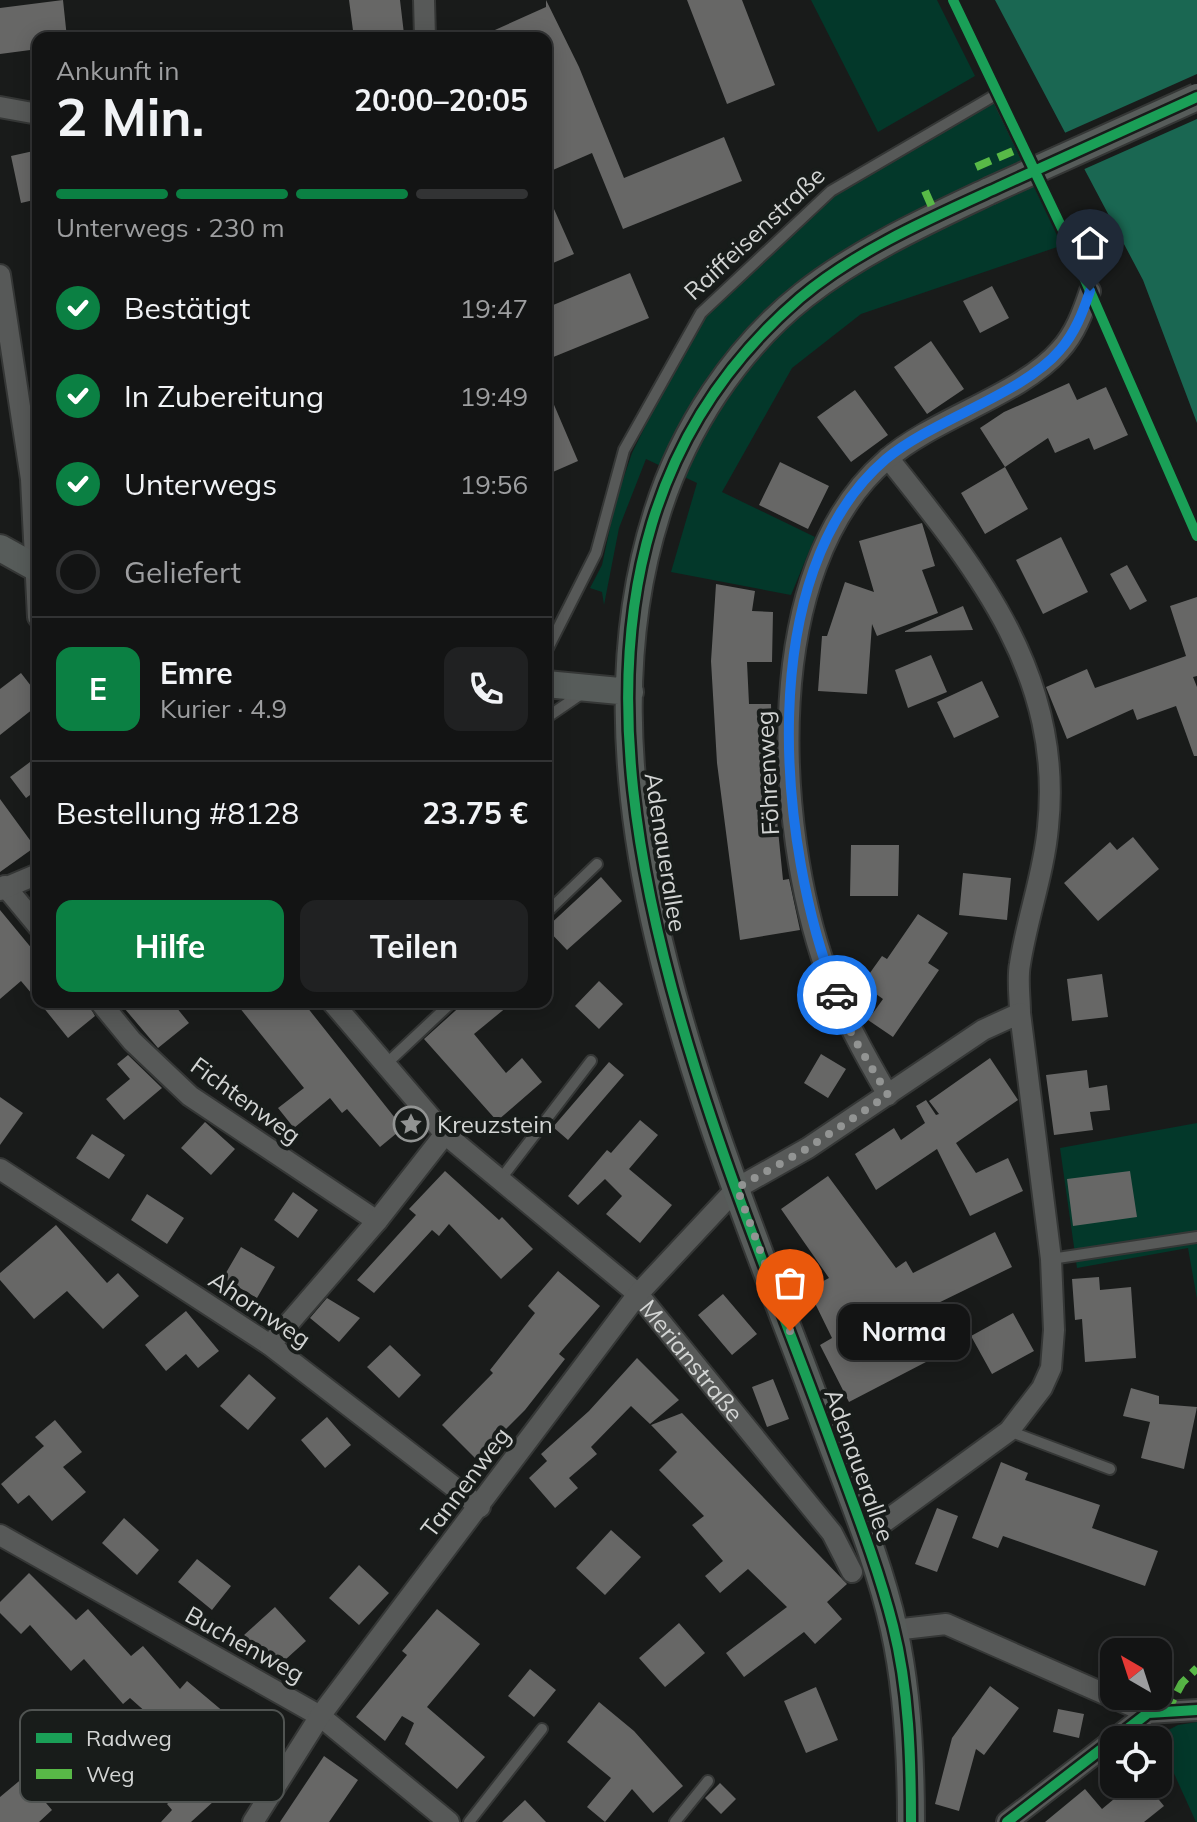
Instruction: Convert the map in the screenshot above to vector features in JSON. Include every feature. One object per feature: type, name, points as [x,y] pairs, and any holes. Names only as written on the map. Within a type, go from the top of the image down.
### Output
[{"type":"main road","name":"Adenauerallee","points":[[911,1822],[910,1757],[894,1630],[865,1536],[737,1188],[677,1012],[659,937],[639,841],[632,775],[630,692],[637,590],[648,541],[682,447],[717,390],[758,338],[803,296],[852,262],[989,191],[1197,97]]},
{"type":"main road","points":[[0,548],[32,566]]},
{"type":"main road","points":[[552,685],[630,692]]},
{"type":"street","points":[[424,0],[425,32]]},
{"type":"street","points":[[0,107],[32,113]]},
{"type":"street","points":[[0,275],[32,497]]},
{"type":"street","name":"Föhrenweg","points":[[888,1095],[852,1035],[825,967],[796,845],[789,675],[802,603],[831,528],[858,486],[888,458],[922,434],[1031,374],[1060,351],[1082,317],[1090,291]]},
{"type":"street","points":[[865,1536],[1009,1431],[1026,1413],[1051,1368],[1054,1330],[1051,1259],[1020,1013],[1019,966],[1048,826],[1050,771],[1039,712],[1020,648],[966,555],[888,458]]},
{"type":"street","points":[[32,876],[3,888],[32,919]]},
{"type":"street","name":"Fichtenweg","points":[[105,1008],[132,1041],[190,1096],[377,1221]]},
{"type":"street","name":"Merianstraße","points":[[337,1008],[445,1134],[638,1294],[832,1533],[852,1572]]},
{"type":"street","points":[[737,1188],[808,1148],[983,1030],[1020,1013]]},
{"type":"street","points":[[270,1345],[377,1221],[445,1134]]},
{"type":"street","name":"Ahornweg","points":[[0,1169],[270,1345],[480,1507]]},
{"type":"street","name":"Tannenweg","points":[[284,1773],[320,1716],[638,1294],[737,1188]]},
{"type":"street","name":"Buchenweg","points":[[0,1535],[320,1716],[449,1822]]},
{"type":"street","points":[[894,1630],[946,1624],[1148,1713],[1197,1710]]},
{"type":"street","points":[[1007,1822],[1148,1713]]},
{"type":"street","name":"Tannenweg","points":[[253,1822],[266,1802]]},
{"type":"lane","name":"Raiffeisenstraße","points":[[552,640],[596,553],[624,450],[701,313],[831,191],[997,94],[1025,146],[1090,291]]},
{"type":"lane","points":[[1090,291],[1197,536]]},
{"type":"lane","points":[[552,714],[589,690]]},
{"type":"lane","points":[[552,907],[597,864]]},
{"type":"lane","points":[[384,1066],[446,1008]]},
{"type":"lane","points":[[500,1180],[591,1061]]},
{"type":"lane","points":[[1051,1259],[1197,1237]]},
{"type":"lane","points":[[1009,1431],[1110,1469]]},
{"type":"lane","points":[[469,1822],[542,1729]]},
{"type":"lane","points":[[675,1822],[708,1781]]},
{"type":"shaded area","points":[[811,0],[937,0],[975,76],[878,132]]},
{"type":"shaded area","points":[[995,0],[1197,0],[1197,423],[1143,280]]},
{"type":"shaded area","points":[[997,94],[1069,243],[861,314],[792,368],[722,492],[815,537],[791,595],[671,572],[697,483],[646,459],[619,528],[604,605],[602,592],[590,588],[602,565],[616,500],[632,453],[701,313],[831,191]]},
{"type":"shaded area","points":[[1197,1123],[1197,1299],[1188,1248],[1077,1268],[1060,1148]]},
{"type":"shaded area","points":[[1197,1722],[1197,1822],[1172,1769],[1172,1728]]},
{"type":"pier","points":[[1197,74],[1197,119],[1080,171],[1060,135]]},
{"type":"building","points":[[63,0],[66,32],[32,32],[32,50],[0,54],[0,8]]},
{"type":"building","points":[[349,0],[400,0],[404,32],[353,32]]},
{"type":"building","points":[[546,0],[579,67],[624,178],[724,137],[742,181],[623,229],[592,153],[552,170],[552,32],[490,32],[546,7]]},
{"type":"building","points":[[687,0],[742,0],[775,85],[727,104]]},
{"type":"building","points":[[32,151],[32,200],[21,203],[11,156]]},
{"type":"building","points":[[552,204],[574,254],[552,263]]},
{"type":"building","points":[[630,273],[649,318],[552,358],[552,306]]},
{"type":"building","points":[[992,286],[1009,318],[980,333],[963,301]]},
{"type":"building","points":[[931,341],[964,389],[927,414],[894,367]]},
{"type":"building","points":[[1069,383],[1077,400],[1106,387],[1128,435],[1094,450],[1089,438],[1055,453],[1048,438],[1005,467],[980,428],[1004,412]]},
{"type":"building","points":[[855,390],[888,435],[851,462],[817,417]]},
{"type":"building","points":[[552,400],[578,461],[552,472]]},
{"type":"building","points":[[780,462],[829,486],[808,529],[759,505]]},
{"type":"building","points":[[1005,467],[1028,509],[985,534],[961,493]]},
{"type":"building","points":[[922,523],[935,566],[922,570],[938,613],[877,636],[872,624],[867,694],[818,691],[822,636],[827,636],[845,582],[874,592],[859,541]]},
{"type":"building","points":[[1061,537],[1088,592],[1043,614],[1016,560]]},
{"type":"building","points":[[1127,565],[1147,601],[1130,610],[1110,574]]},
{"type":"building","points":[[716,584],[755,591],[752,611],[773,612],[772,662],[747,662],[749,704],[771,704],[773,780],[783,880],[789,879],[800,930],[740,940],[717,763],[711,661]]},
{"type":"building","points":[[1197,597],[1197,676],[1193,677],[1197,687],[1197,756],[1194,756],[1176,706],[1137,720],[1133,709],[1067,739],[1046,687],[1087,669],[1095,688],[1186,656],[1170,606]]},
{"type":"building","points":[[963,606],[973,630],[905,632],[905,631]]},
{"type":"building","points":[[931,655],[947,692],[908,708],[895,670]]},
{"type":"building","points":[[21,673],[32,687],[32,710],[0,735],[0,689]]},
{"type":"building","points":[[982,681],[999,717],[954,738],[937,702]]},
{"type":"building","points":[[32,760],[32,794],[26,798],[10,777]]},
{"type":"building","points":[[0,799],[32,843],[32,849],[0,872]]},
{"type":"building","points":[[1133,837],[1159,869],[1098,921],[1064,883],[1110,842],[1117,850]]},
{"type":"building","points":[[851,845],[899,845],[898,896],[850,896]]},
{"type":"building","points":[[963,873],[1011,878],[1007,920],[959,915]]},
{"type":"building","points":[[601,877],[622,901],[567,950],[552,934],[552,922]]},
{"type":"building","points":[[0,910],[32,949],[32,994],[21,981],[0,999]]},
{"type":"building","points":[[918,914],[948,933],[928,963],[939,970],[893,1037],[868,1020],[883,999],[862,984],[882,956],[887,959]]},
{"type":"building","points":[[1102,974],[1108,1017],[1072,1021],[1067,979]]},
{"type":"building","points":[[599,981],[623,1004],[599,1029],[575,1006]]},
{"type":"building","points":[[44,1008],[90,1008],[95,1016],[68,1038]]},
{"type":"building","points":[[124,1008],[177,1008],[189,1023],[158,1048]]},
{"type":"building","points":[[240,1008],[308,1008],[403,1128],[380,1147],[347,1109],[342,1113],[330,1098],[294,1128],[278,1108],[304,1088]]},
{"type":"building","points":[[458,1008],[506,1008],[474,1034],[506,1073],[522,1058],[542,1082],[497,1121],[424,1039]]},
{"type":"building","points":[[821,1054],[846,1069],[828,1098],[804,1083]]},
{"type":"building","points":[[128,1055],[162,1088],[124,1120],[106,1099],[130,1079],[117,1064]]},
{"type":"building","points":[[990,1058],[1018,1100],[956,1143],[976,1173],[1008,1158],[1023,1191],[970,1216],[937,1149],[876,1190],[855,1154],[894,1128],[901,1140],[925,1123],[916,1106],[926,1100],[936,1115],[939,1114],[929,1101]]},
{"type":"building","points":[[609,1062],[624,1075],[568,1140],[553,1127]]},
{"type":"building","points":[[1087,1070],[1089,1088],[1107,1085],[1110,1110],[1090,1112],[1093,1130],[1054,1135],[1046,1075]]},
{"type":"building","points":[[0,1097],[23,1113],[0,1145]]},
{"type":"building","points":[[640,1120],[658,1135],[629,1169],[672,1205],[640,1243],[606,1214],[622,1196],[605,1179],[578,1205],[568,1196],[607,1150],[611,1153]]},
{"type":"building","points":[[205,1122],[235,1149],[211,1175],[181,1148]]},
{"type":"building","points":[[92,1134],[125,1155],[109,1179],[76,1158]]},
{"type":"building","points":[[445,1171],[499,1220],[502,1217],[533,1249],[501,1279],[449,1224],[439,1236],[432,1230],[374,1293],[357,1280],[416,1215],[409,1209]]},
{"type":"building","points":[[1130,1171],[1137,1217],[1073,1226],[1067,1179]]},
{"type":"building","points":[[828,1176],[896,1268],[906,1261],[913,1273],[995,1232],[1012,1267],[930,1307],[951,1349],[849,1402],[820,1345],[832,1338],[808,1289],[829,1278],[781,1209]]},
{"type":"building","points":[[293,1192],[318,1210],[298,1238],[274,1220]]},
{"type":"building","points":[[147,1194],[184,1218],[167,1244],[131,1220]]},
{"type":"building","points":[[56,1225],[107,1283],[118,1273],[139,1296],[103,1329],[67,1291],[34,1319],[0,1280],[0,1273]]},
{"type":"building","points":[[241,1247],[275,1267],[257,1298],[223,1278]]},
{"type":"building","points":[[558,1271],[600,1306],[559,1354],[565,1359],[525,1410],[476,1459],[442,1425],[493,1373],[490,1370],[535,1313],[528,1306]]},
{"type":"building","points":[[1099,1277],[1100,1290],[1131,1287],[1136,1358],[1085,1362],[1082,1319],[1075,1320],[1072,1279]]},
{"type":"building","points":[[723,1294],[757,1334],[732,1355],[698,1315]]},
{"type":"building","points":[[327,1298],[360,1318],[339,1342],[310,1318]]},
{"type":"building","points":[[186,1311],[219,1351],[198,1368],[186,1354],[166,1371],[145,1345]]},
{"type":"building","points":[[1013,1313],[1034,1351],[992,1374],[971,1336]]},
{"type":"building","points":[[390,1345],[421,1375],[399,1398],[367,1367]]},
{"type":"building","points":[[637,1358],[679,1400],[650,1424],[631,1406],[591,1447],[597,1454],[569,1478],[578,1488],[555,1508],[529,1478],[547,1461],[541,1454],[589,1411]]},
{"type":"building","points":[[249,1374],[276,1398],[248,1430],[220,1406]]},
{"type":"building","points":[[773,1379],[789,1419],[767,1427],[752,1387]]},
{"type":"building","points":[[1131,1388],[1159,1396],[1159,1404],[1197,1407],[1184,1469],[1141,1458],[1150,1422],[1123,1416]]},
{"type":"building","points":[[682,1413],[847,1584],[827,1602],[842,1619],[815,1644],[804,1632],[744,1677],[726,1653],[787,1607],[748,1569],[720,1593],[705,1576],[723,1561],[692,1525],[704,1516],[659,1470],[677,1452],[651,1425]]},
{"type":"building","points":[[327,1417],[351,1445],[325,1468],[301,1440]]},
{"type":"building","points":[[55,1420],[82,1452],[63,1467],[86,1492],[52,1521],[29,1495],[18,1504],[1,1484],[44,1446],[35,1437]]},
{"type":"building","points":[[1001,1462],[1028,1473],[1025,1480],[1100,1505],[1092,1528],[1158,1551],[1145,1586],[1003,1536],[998,1548],[972,1538]]},
{"type":"building","points":[[937,1508],[958,1516],[937,1572],[915,1564]]},
{"type":"building","points":[[124,1518],[159,1550],[137,1575],[102,1543]]},
{"type":"building","points":[[611,1530],[641,1557],[605,1595],[576,1568]]},
{"type":"building","points":[[197,1559],[231,1586],[212,1610],[178,1582]]},
{"type":"building","points":[[359,1565],[389,1593],[359,1625],[329,1598]]},
{"type":"building","points":[[29,1573],[76,1620],[88,1609],[131,1656],[143,1646],[180,1689],[187,1681],[221,1710],[143,1710],[130,1698],[123,1704],[84,1659],[71,1671],[30,1625],[21,1634],[0,1613],[0,1602]]},
{"type":"building","points":[[275,1607],[306,1641],[275,1669],[244,1635]]},
{"type":"building","points":[[437,1609],[480,1644],[427,1707],[485,1757],[457,1789],[405,1744],[414,1723],[402,1716],[385,1741],[356,1717],[407,1655],[402,1651]]},
{"type":"building","points":[[679,1623],[705,1653],[665,1687],[639,1658]]},
{"type":"building","points":[[530,1669],[556,1690],[534,1717],[508,1696]]},
{"type":"building","points":[[990,1686],[1019,1708],[984,1755],[976,1749],[959,1811],[935,1804],[952,1738]]},
{"type":"building","points":[[816,1687],[838,1740],[806,1753],[784,1701]]},
{"type":"building","points":[[599,1702],[634,1731],[683,1786],[653,1813],[632,1789],[605,1822],[587,1807],[611,1778],[567,1742]]},
{"type":"building","points":[[1058,1709],[1084,1714],[1079,1738],[1053,1732]]},
{"type":"building","points":[[324,1756],[358,1780],[329,1822],[280,1822]]},
{"type":"building","points":[[20,1780],[20,1802],[45,1802],[52,1810],[39,1822],[0,1822],[0,1797]]},
{"type":"building","points":[[720,1783],[736,1799],[721,1814],[705,1798]]},
{"type":"building","points":[[1085,1789],[1102,1809],[1115,1798],[1157,1798],[1164,1806],[1144,1822],[1045,1822]]},
{"type":"building","points":[[525,1800],[546,1822],[502,1822]]},
{"type":"building","points":[[213,1802],[191,1822],[161,1822],[172,1810],[167,1804]]},
{"type":"marked path","points":[[976,167],[1025,146]]},
{"type":"marked path","points":[[925,191],[936,216]]},
{"type":"marked path","points":[[1166,1713],[1182,1683],[1197,1668]]},
{"type":"cycle path","points":[[953,0],[1069,243],[1197,536]]},
{"type":"cycle path","points":[[911,1822],[906,1699],[887,1602],[726,1160],[677,1007],[642,852],[628,698],[644,552],[699,417],[800,298],[846,265],[895,236],[1197,97]]},
{"type":"cycle path","points":[[1007,1822],[1148,1713],[1197,1710]]},
{"type":"way so far","points":[[790,1331],[737,1188],[808,1148],[888,1095],[852,1035],[837,995]]},
{"type":"place","name":"Kreuzstein","points":[[411,1124]]},
{"type":"place","name":"Norma","points":[[790,1331]]},
{"type":"route","points":[[837,995],[825,967],[796,845],[789,675],[802,603],[831,528],[858,486],[888,458],[922,434],[1031,374],[1060,351],[1082,317],[1090,291]]}]
